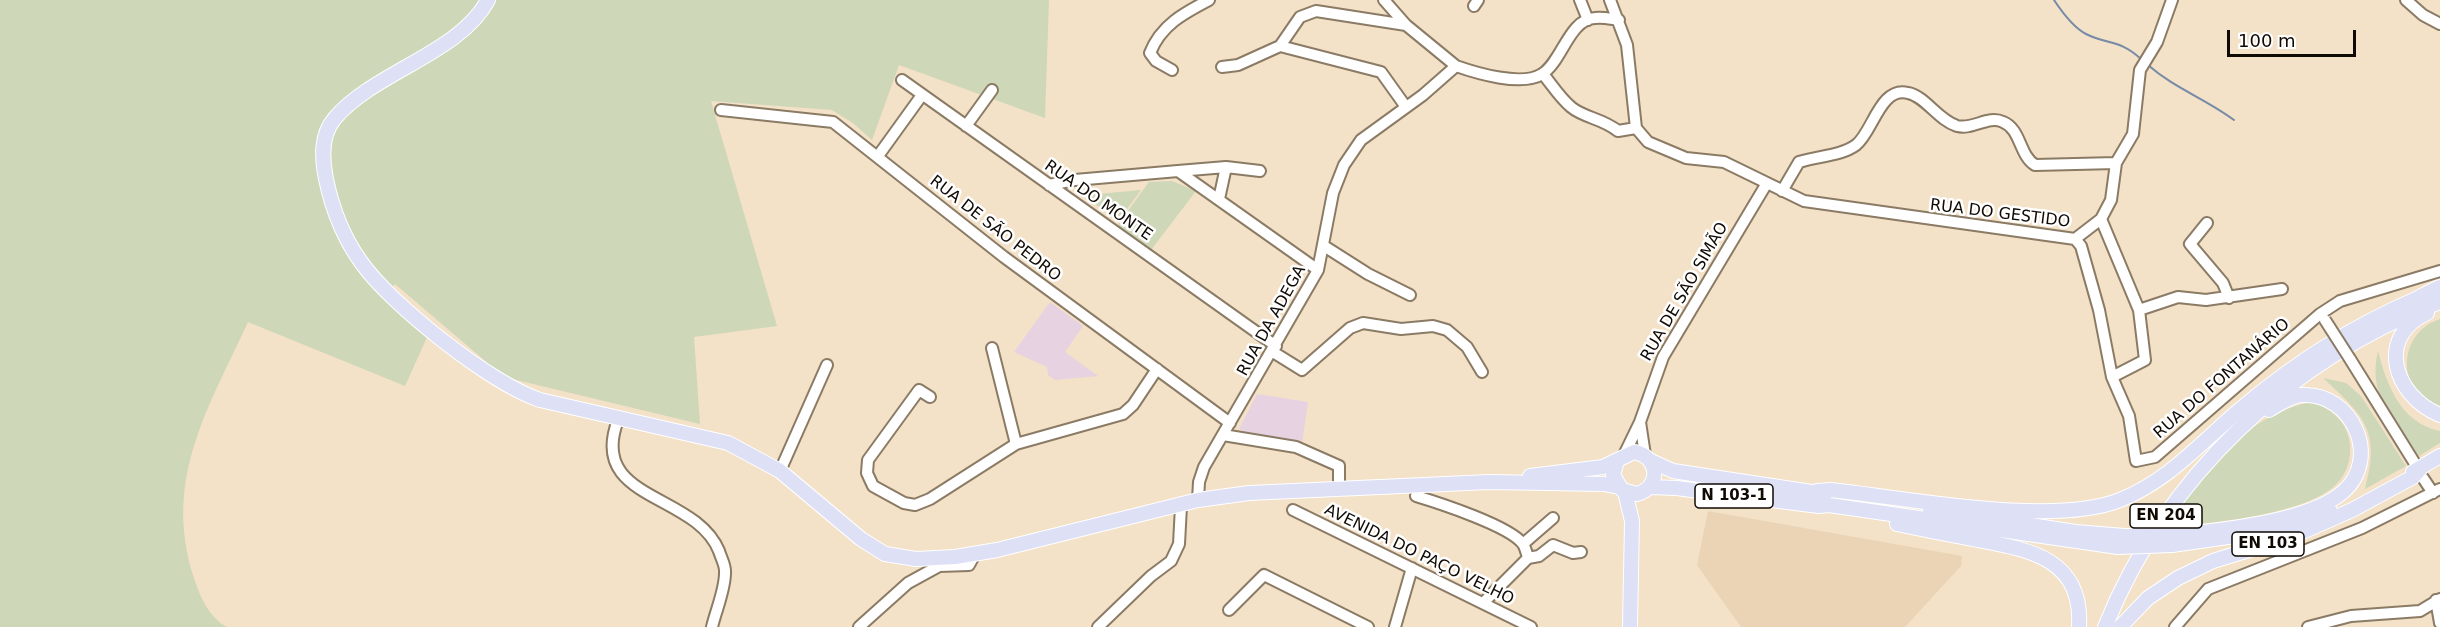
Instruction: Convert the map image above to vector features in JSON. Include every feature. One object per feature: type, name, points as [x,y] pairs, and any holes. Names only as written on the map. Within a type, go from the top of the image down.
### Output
[{"type":"main road","points":[[488,0],[467,27],[352,101],[333,120],[323,142],[323,166],[330,196],[343,231],[361,263],[393,297],[427,326],[511,387],[540,400],[618,420],[728,443],[780,471],[861,539],[885,554],[916,559],[975,554],[1049,539],[1198,501],[1249,493],[1489,482],[1604,484],[1622,490],[1646,490]]},
{"type":"main road","points":[[1817,491],[1831,490],[2028,511],[2078,510],[2119,500],[2157,481],[2180,465],[2290,370],[2344,334],[2436,291]]},
{"type":"main road","name":"EN 204","points":[[2105,627],[2136,563],[2160,524],[2185,488],[2248,419],[2276,395],[2330,356],[2402,316],[2440,302]]},
{"type":"main road","points":[[2440,307],[2418,317],[2405,331],[2397,349],[2397,364],[2400,381],[2410,397],[2424,409],[2440,415]]},
{"type":"main road","points":[[2174,540],[2304,511],[2343,492],[2356,476],[2362,453],[2359,433],[2350,418],[2321,397],[2301,395],[2283,401],[2260,416],[2248,419]]},
{"type":"main road","points":[[2097,627],[2127,561],[2152,519],[2179,482],[2252,401]]},
{"type":"main road","points":[[1489,482],[1602,467],[1634,452],[1648,458],[1655,474],[1632,521]]},
{"type":"main road","name":"EN 103","points":[[2120,627],[2148,598],[2178,578],[2212,561],[2291,537],[2352,510],[2413,477],[2420,469],[2440,456]]},
{"type":"main road","points":[[1620,458],[1613,475],[1622,490],[1632,521],[1630,627]]},
{"type":"main road","name":"N 103-1","points":[[1648,458],[1673,471],[1817,491]]},
{"type":"main road","points":[[1819,506],[1829,505],[2121,541],[2174,540],[2270,531],[2347,504],[2420,469]]},
{"type":"main road","name":"N 103-1","points":[[1646,490],[1676,488],[1819,506]]},
{"type":"main road","points":[[1817,491],[1829,495],[2065,530],[2121,541]]},
{"type":"main road","points":[[1819,506],[1827,511],[2029,550],[2051,561],[2068,578],[2077,599],[2079,627]]},
{"type":"street","points":[[1172,70],[1156,62],[1150,53],[1156,39],[1179,16],[1209,0]]},
{"type":"street","points":[[1384,0],[1406,25],[1456,66],[1481,75],[1506,78],[1534,78],[1543,74],[1581,23],[1593,18],[1619,20]]},
{"type":"street","points":[[1580,0],[1588,20]]},
{"type":"street","points":[[1543,74],[1570,107],[1578,112],[1600,119],[1618,131],[1636,128],[1627,45],[1610,0]]},
{"type":"street","points":[[2112,377],[2145,360],[2139,310],[2101,219],[2111,200],[2116,163],[2133,134],[2140,69],[2157,42],[2172,0]]},
{"type":"street","points":[[2406,0],[2423,15],[2440,24]]},
{"type":"street","points":[[1222,67],[1238,65],[1280,46],[1300,17],[1316,11],[1406,25]]},
{"type":"street","points":[[1280,46],[1382,72],[1406,107]]},
{"type":"street","name":"RUA DA ADEGA","points":[[1198,501],[1198,482],[1203,467],[1274,349],[1318,270],[1333,193],[1344,165],[1362,140],[1456,66]]},
{"type":"street","name":"RUA DO MONTE","points":[[902,81],[1302,369],[1350,328],[1363,323],[1401,329],[1433,326],[1447,330],[1467,347],[1482,372]]},
{"type":"street","points":[[966,126],[992,90]]},
{"type":"street","points":[[1782,192],[1799,162],[1841,152],[1857,145],[1888,99],[1897,93],[1908,92],[1918,97],[1934,113],[1957,126],[1969,127],[1992,120],[2002,122],[2014,130],[2028,161],[2035,165],[2116,163]]},
{"type":"street","points":[[878,156],[922,94]]},
{"type":"street","name":"RUA DE SÃO PEDRO","points":[[721,110],[833,122],[1004,257],[1230,423]]},
{"type":"street","name":"RUA DO GESTIDO","points":[[1636,128],[1648,142],[1686,158],[1724,162],[1804,201],[2075,239],[2101,219]]},
{"type":"street","points":[[1049,185],[1075,180],[1226,167],[1260,171]]},
{"type":"street","points":[[1219,199],[1226,167]]},
{"type":"street","points":[[1178,171],[1318,270]]},
{"type":"street","name":"RUA DE SÃO SIMÃO","points":[[1620,458],[1640,422],[1663,357],[1767,183]]},
{"type":"street","points":[[2207,223],[2190,244],[2223,283],[2229,298]]},
{"type":"street","name":"RUA DO FONTANÁRIO","points":[[2075,239],[2081,246],[2099,310],[2112,377],[2129,416],[2136,461],[2155,457],[2340,302],[2440,271]]},
{"type":"street","points":[[1324,246],[1368,274],[1410,295]]},
{"type":"street","points":[[2139,310],[2178,297],[2206,300],[2282,289]]},
{"type":"street","points":[[2175,627],[2208,589],[2362,528],[2437,491],[2420,469],[2323,317]]},
{"type":"street","points":[[992,348],[1016,444]]},
{"type":"street","points":[[780,471],[827,365]]},
{"type":"street","points":[[930,397],[919,390],[868,460],[867,473],[873,486],[904,503],[915,505],[930,499],[1016,444],[1123,414],[1133,405],[1157,369]]},
{"type":"street","points":[[618,420],[612,437],[612,458],[620,473],[698,524],[716,545],[725,574],[712,627]]},
{"type":"street","name":"RUA DE SÃO SIMÃO","points":[[1640,422],[1648,458]]},
{"type":"street","points":[[1223,435],[1310,451],[1339,466],[1339,488]]},
{"type":"street","points":[[1416,496],[1469,513],[1523,544],[1528,558]]},
{"type":"street","points":[[1098,627],[1151,576],[1171,561],[1179,544],[1181,506]]},
{"type":"street","name":"AVENIDA DO PAÇO VELHO","points":[[1293,510],[1531,627]]},
{"type":"street","points":[[1523,544],[1553,518]]},
{"type":"street","points":[[1482,603],[1528,558],[1539,556],[1553,545],[1573,553],[1581,552]]},
{"type":"street","points":[[859,627],[908,583],[939,566],[969,565],[975,554]]},
{"type":"street","points":[[1395,627],[1412,568]]},
{"type":"street","points":[[1229,610],[1264,575],[1368,627]]},
{"type":"street","points":[[2308,627],[2351,616],[2420,611],[2438,600],[2440,623]]},
{"type":"street","points":[[1107,618],[1115,627]]},
{"type":"shaded area","points":[[1050,302],[1083,326],[1065,352],[1098,376],[1055,380],[1048,375],[1047,367],[1014,352]]},
{"type":"shaded area","points":[[1257,394],[1308,402],[1302,443],[1257,436],[1252,432],[1251,435],[1239,429]]},
{"type":"shaded area","points":[[1708,511],[1962,556],[1961,566],[1905,627],[1741,627],[1697,565]]},
{"type":"green space","points":[[0,0],[1049,0],[1045,118],[899,65],[872,140],[853,123],[832,110],[711,101],[777,326],[694,337],[700,424],[504,377],[395,284],[384,296],[429,333],[405,386],[248,322],[219,384],[195,444],[187,475],[183,506],[185,540],[195,582],[209,611],[227,627],[0,627]]},
{"type":"green space","points":[[1172,181],[1196,191],[1151,250],[1117,226],[1149,182]]},
{"type":"green space","points":[[1141,190],[1118,221],[1083,195],[1088,195]]},
{"type":"green space","points":[[2440,319],[2440,406],[2425,399],[2415,389],[2409,376],[2407,363],[2409,349],[2416,337],[2426,326]]},
{"type":"green space","points":[[2378,351],[2391,390],[2398,401],[2415,420],[2440,431],[2440,443],[2419,456],[2392,419],[2380,395],[2376,382]]},
{"type":"green space","points":[[2323,378],[2346,383],[2361,396],[2406,466],[2365,489],[2371,452],[2370,438],[2359,414]]},
{"type":"green space","points":[[2312,402],[2336,416],[2344,426],[2349,439],[2350,454],[2347,468],[2334,486],[2313,499],[2274,512],[2208,523],[2171,525],[2196,485],[2229,447],[2268,418],[2289,408]]},
{"type":"waterway","points":[[2054,0],[2077,28],[2094,37],[2126,48],[2141,59]]},
{"type":"waterway","points":[[2148,65],[2168,80],[2234,120]]}]
